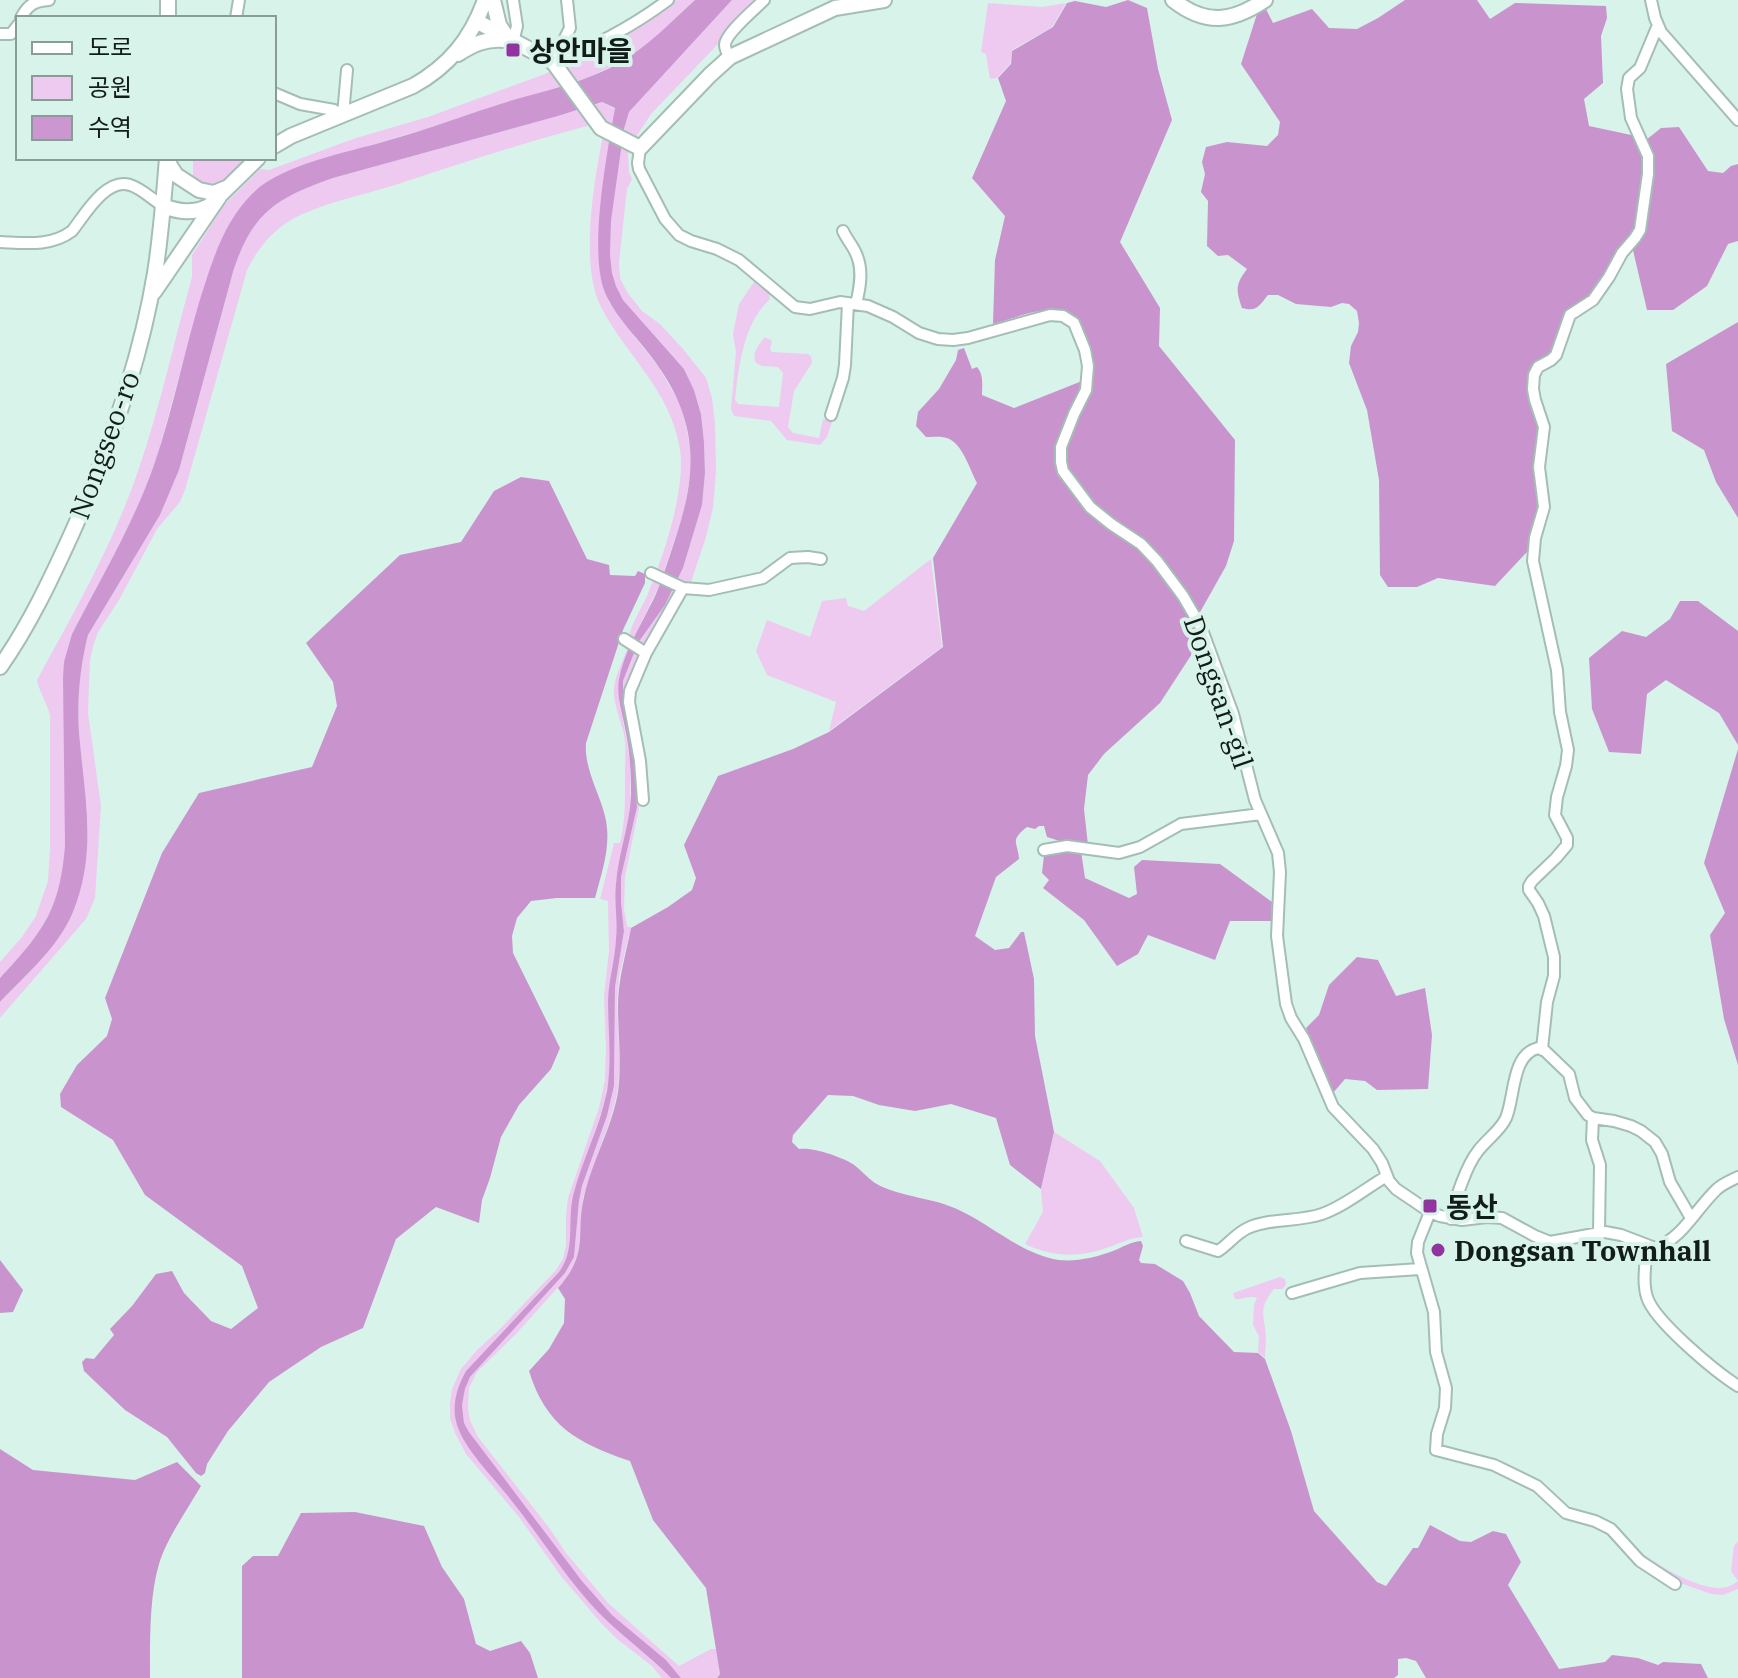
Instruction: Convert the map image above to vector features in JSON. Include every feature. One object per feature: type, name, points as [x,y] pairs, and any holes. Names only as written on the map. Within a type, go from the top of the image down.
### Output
[{"type":"street","points":[[22,16],[29,5],[49,0]]},
{"type":"street","points":[[451,59],[476,21],[485,0]]},
{"type":"street","points":[[493,0],[499,25],[511,41]]},
{"type":"street","points":[[511,41],[517,26],[513,0]]},
{"type":"street","points":[[556,65],[570,28],[567,0]]},
{"type":"street","points":[[556,65],[640,20],[668,0]]},
{"type":"street","points":[[730,57],[725,48],[726,40],[764,0]]},
{"type":"street","points":[[476,21],[556,65],[601,127],[637,146],[730,57],[835,8],[884,0]]},
{"type":"street","points":[[1173,0],[1198,14],[1217,18],[1234,17],[1265,0]]},
{"type":"street","points":[[1651,0],[1665,37],[1738,120]]},
{"type":"street","points":[[1542,1049],[1547,1002],[1554,976],[1554,957],[1544,916],[1529,886],[1567,845],[1555,812],[1568,750],[1560,712],[1557,670],[1533,561],[1535,538],[1544,507],[1539,467],[1544,427],[1533,383],[1538,367],[1556,355],[1570,315],[1593,300],[1640,230],[1648,156],[1631,118],[1627,89],[1629,78],[1640,68],[1658,25]]},
{"type":"street","points":[[276,145],[427,79],[468,47],[497,39],[511,41]]},
{"type":"street","points":[[343,115],[347,70]]},
{"type":"street","points":[[276,94],[300,104],[334,110],[343,115]]},
{"type":"street","name":"Dongsan-gil","points":[[637,146],[641,175],[669,224],[679,235],[739,260],[795,307],[810,309],[833,303],[852,304],[882,311],[919,333],[946,340],[968,338],[1050,315],[1063,316],[1074,323],[1085,350],[1088,377],[1086,390],[1062,442],[1063,471],[1090,507],[1148,550],[1192,611],[1208,645],[1233,714],[1253,792],[1279,861],[1277,936],[1288,1011],[1304,1039],[1333,1107],[1373,1149],[1396,1189],[1430,1212],[1451,1219],[1502,1218],[1550,1242],[1599,1232],[1621,1235],[1647,1246]]},
{"type":"street","points":[[168,160],[176,175],[204,192],[225,191]]},
{"type":"street","name":"Nongseo-ro","points":[[0,667],[34,612],[98,474],[122,406],[155,273],[168,160]]},
{"type":"street","points":[[0,242],[35,243],[66,235],[100,196],[118,185],[130,185],[163,206],[191,212],[209,206],[256,160]]},
{"type":"street","points":[[148,307],[157,287],[225,191]]},
{"type":"street","points":[[831,415],[843,378],[852,304],[860,289],[856,253],[843,231]]},
{"type":"street","points":[[653,574],[682,587],[709,590],[763,578],[790,558],[821,559]]},
{"type":"street","points":[[643,800],[629,697],[644,652],[682,587]]},
{"type":"street","points":[[626,640],[644,652]]},
{"type":"street","points":[[1044,850],[1067,846],[1119,853],[1190,821],[1261,814]]},
{"type":"street","points":[[1451,1219],[1469,1165],[1505,1118],[1521,1062],[1532,1050],[1542,1049],[1569,1074],[1575,1098],[1588,1115],[1631,1126],[1655,1142],[1670,1182],[1691,1218]]},
{"type":"street","points":[[1593,1118],[1592,1140],[1600,1165],[1599,1232]]},
{"type":"street","points":[[1186,1241],[1218,1251],[1247,1228],[1320,1214],[1387,1176]]},
{"type":"street","points":[[1738,1177],[1716,1190],[1667,1243],[1655,1248],[1647,1246],[1645,1289],[1650,1305],[1664,1322],[1738,1386]]},
{"type":"street","points":[[1430,1212],[1418,1242],[1417,1258],[1434,1312],[1436,1352],[1446,1388],[1436,1450],[1494,1465],[1537,1486],[1566,1513],[1611,1529],[1634,1556],[1675,1584]]},
{"type":"street","points":[[1292,1293],[1360,1273],[1420,1269]]},
{"type":"green space","points":[[673,0],[695,0],[647,45],[589,77],[281,174],[197,311],[156,461],[142,499],[72,634],[63,872],[58,894],[43,927],[31,945],[0,978],[0,962],[36,916],[48,881],[50,715],[37,680],[92,578],[128,498],[146,447],[192,277],[192,255],[224,205],[260,169],[269,170],[356,138],[428,117],[545,74],[610,42]]},
{"type":"green space","points":[[732,0],[760,0],[651,114],[628,154],[632,179],[627,189],[620,278],[642,311],[660,324],[706,378],[715,423],[716,472],[713,508],[692,585],[669,608],[640,655],[627,685],[640,803],[625,877],[624,909],[627,925],[631,927],[619,977],[620,1067],[617,1094],[583,1198],[578,1258],[569,1275],[477,1372],[469,1388],[468,1409],[478,1437],[608,1603],[679,1666],[716,1649],[720,1674],[716,1678],[681,1678],[666,1660],[612,1615],[582,1581],[469,1432],[464,1423],[462,1404],[470,1377],[565,1273],[574,1257],[582,1186],[607,1116],[614,1086],[615,987],[624,931],[621,877],[637,807],[635,765],[623,698],[623,681],[638,643],[665,605],[683,568],[702,505],[705,473],[701,414],[694,390],[684,369],[623,300],[616,286],[610,255],[611,221],[629,112]]},
{"type":"green space","points":[[988,3],[1042,7],[1066,3],[1052,27],[1012,50],[1010,64],[997,78],[990,79],[986,54],[981,52]]},
{"type":"green space","points":[[602,102],[615,109],[600,217],[600,273],[609,302],[658,366],[683,409],[691,470],[684,512],[659,586],[633,639],[619,678],[619,701],[630,764],[630,800],[616,883],[617,936],[608,999],[609,1078],[604,1104],[574,1194],[569,1249],[559,1272],[466,1371],[458,1390],[455,1412],[457,1425],[472,1452],[574,1584],[607,1621],[671,1678],[662,1678],[600,1622],[466,1454],[450,1418],[452,1389],[461,1369],[563,1259],[568,1198],[599,1108],[605,1080],[604,996],[609,951],[608,901],[600,899],[614,843],[620,843],[625,798],[625,740],[614,687],[631,629],[666,543],[680,484],[680,449],[667,409],[611,325],[594,288],[591,215],[606,121],[315,209],[284,225],[255,255],[247,270],[185,490],[180,502],[157,529],[93,646],[88,713],[101,806],[95,898],[86,919],[0,1018],[0,1002],[59,936],[73,912],[81,889],[87,822],[78,707],[88,635],[160,515],[179,470],[233,272],[249,235],[269,210],[313,185]]},
{"type":"green space","points":[[193,160],[243,160],[215,184],[208,185],[193,178]]},
{"type":"green space","points":[[754,282],[769,293],[770,299],[748,333],[735,400],[738,404],[779,407],[783,373],[778,367],[756,363],[754,356],[765,337],[772,341],[772,352],[808,354],[812,363],[794,391],[788,427],[793,433],[819,438],[823,419],[832,422],[827,437],[820,445],[787,440],[771,421],[734,416],[731,409],[736,352],[733,334],[739,304]]},
{"type":"green space","points":[[931,559],[942,647],[829,731],[836,702],[767,675],[756,651],[767,620],[810,637],[822,601],[846,598],[848,606],[864,611]]},
{"type":"green space","points":[[1054,1132],[1100,1161],[1134,1208],[1143,1237],[1075,1255],[1045,1252],[1025,1244],[1043,1212],[1041,1190]]},
{"type":"green space","points":[[1280,1277],[1285,1279],[1286,1284],[1283,1289],[1274,1289],[1264,1308],[1265,1358],[1258,1352],[1259,1336],[1253,1325],[1257,1298],[1235,1299],[1233,1293]]},
{"type":"green space","points":[[1738,1541],[1738,1581],[1731,1571],[1734,1546]]},
{"type":"green space","points":[[1645,1555],[1672,1572],[1707,1586],[1727,1587],[1738,1581],[1738,1589],[1723,1595],[1711,1594],[1669,1579],[1641,1559]]},
{"type":"shaded area","points":[[1128,0],[1147,8],[1158,69],[1172,120],[1120,242],[1160,308],[1159,346],[1235,440],[1234,541],[1226,566],[1194,626],[1201,640],[1160,703],[1104,754],[1088,775],[1084,809],[1088,845],[1047,837],[1044,826],[1035,829],[1027,827],[1016,839],[1019,859],[996,877],[975,936],[995,950],[1009,948],[1024,932],[1034,979],[1035,1036],[1054,1132],[1041,1189],[1010,1165],[996,1118],[951,1104],[915,1111],[879,1105],[853,1096],[828,1095],[793,1135],[792,1142],[799,1149],[846,1160],[885,1188],[961,1211],[1020,1246],[1046,1257],[1059,1260],[1086,1258],[1141,1241],[1141,1263],[1155,1264],[1183,1281],[1199,1316],[1234,1352],[1258,1353],[1265,1359],[1291,1431],[1314,1511],[1377,1582],[1386,1586],[1413,1548],[1418,1548],[1430,1525],[1460,1541],[1471,1542],[1493,1531],[1506,1534],[1521,1562],[1508,1585],[1559,1669],[1605,1662],[1612,1655],[1638,1658],[1658,1665],[1663,1662],[1701,1664],[1708,1678],[1426,1678],[1416,1661],[1406,1658],[1398,1659],[1398,1675],[1394,1678],[717,1678],[720,1674],[706,1588],[653,1520],[630,1461],[594,1447],[566,1430],[544,1406],[529,1371],[549,1349],[564,1323],[565,1299],[558,1288],[578,1254],[584,1197],[618,1092],[618,996],[631,928],[692,890],[696,878],[684,845],[718,776],[793,749],[829,732],[943,647],[933,558],[977,483],[965,457],[953,441],[926,437],[916,426],[918,412],[939,389],[956,360],[958,350],[964,348],[972,369],[977,367],[981,373],[982,395],[1014,408],[1082,381],[1092,382],[1091,356],[1086,337],[1080,323],[1069,312],[1052,309],[993,324],[995,260],[1005,216],[972,178],[1006,101],[998,78],[1011,64],[1012,51],[1053,27],[1067,3],[1075,1],[1106,7]]},
{"type":"shaded area","points":[[1405,0],[1477,0],[1490,19],[1515,3],[1606,6],[1607,18],[1601,36],[1603,83],[1584,99],[1589,126],[1636,136],[1645,154],[1637,231],[1596,293],[1581,305],[1568,310],[1554,353],[1534,368],[1540,421],[1541,502],[1531,553],[1527,552],[1495,586],[1438,578],[1417,587],[1388,587],[1380,575],[1379,480],[1367,410],[1349,363],[1351,346],[1358,332],[1357,311],[1349,304],[1331,307],[1296,304],[1278,295],[1268,295],[1254,309],[1242,308],[1238,288],[1247,269],[1228,255],[1218,256],[1207,246],[1208,201],[1201,192],[1206,147],[1227,142],[1267,146],[1278,135],[1280,122],[1241,64],[1257,14],[1266,9],[1273,23],[1312,9],[1329,28],[1357,29]]},
{"type":"shaded area","points":[[1679,127],[1708,171],[1723,173],[1738,164],[1738,241],[1728,244],[1707,286],[1673,310],[1647,310],[1632,246],[1639,238],[1646,140],[1661,128]]},
{"type":"shaded area","points":[[1738,322],[1738,518],[1716,482],[1704,450],[1672,431],[1666,364]]},
{"type":"shaded area","points":[[521,477],[549,481],[587,559],[609,565],[610,575],[635,576],[638,571],[645,574],[645,583],[623,630],[586,743],[590,771],[607,827],[605,858],[595,898],[531,901],[517,918],[512,936],[513,953],[560,1048],[551,1069],[519,1105],[501,1137],[482,1200],[479,1223],[436,1207],[396,1239],[363,1328],[321,1347],[269,1382],[228,1431],[201,1476],[167,1437],[125,1410],[84,1371],[82,1362],[86,1358],[94,1359],[114,1335],[110,1329],[156,1274],[172,1271],[184,1293],[211,1321],[231,1329],[258,1308],[242,1266],[145,1195],[113,1140],[61,1107],[60,1094],[77,1065],[107,1036],[112,1019],[105,998],[162,853],[199,793],[312,767],[337,706],[333,682],[306,643],[400,555],[461,542],[494,491]]},
{"type":"shaded area","points":[[1680,601],[1698,601],[1738,631],[1738,745],[1719,713],[1666,680],[1647,694],[1641,754],[1609,752],[1592,709],[1589,658],[1622,631],[1646,637],[1670,619]]},
{"type":"shaded area","points":[[1738,749],[1738,1065],[1724,1019],[1710,935],[1725,913],[1704,863]]},
{"type":"shaded area","points":[[1059,850],[1081,851],[1085,878],[1129,898],[1137,894],[1134,867],[1142,860],[1220,864],[1272,902],[1271,921],[1230,921],[1215,960],[1148,935],[1138,954],[1117,966],[1084,920],[1043,888],[1049,880],[1042,873],[1044,855]]},
{"type":"shaded area","points":[[1357,957],[1378,960],[1396,996],[1425,988],[1432,1035],[1428,1089],[1377,1090],[1365,1081],[1345,1079],[1332,1094],[1306,1028],[1319,1015],[1329,985]]},
{"type":"shaded area","points":[[0,1260],[23,1290],[13,1312],[0,1313]]},
{"type":"shaded area","points":[[0,1449],[33,1470],[135,1480],[177,1462],[201,1486],[172,1534],[159,1564],[152,1606],[150,1678],[0,1678]]},
{"type":"shaded area","points":[[355,1512],[424,1526],[442,1567],[464,1599],[476,1644],[490,1651],[521,1641],[530,1653],[538,1678],[242,1678],[242,1566],[253,1556],[278,1556],[301,1513]]},
{"type":"water","points":[[695,0],[732,0],[629,112],[611,221],[610,255],[616,286],[623,300],[684,369],[694,390],[701,414],[705,473],[702,505],[683,568],[665,605],[638,643],[623,681],[623,698],[635,765],[637,807],[621,877],[624,931],[615,987],[614,1086],[607,1116],[582,1186],[574,1257],[565,1273],[470,1377],[462,1405],[464,1423],[469,1432],[582,1581],[612,1615],[666,1660],[681,1678],[671,1678],[607,1621],[574,1584],[472,1452],[457,1425],[455,1411],[458,1390],[466,1371],[559,1272],[568,1254],[573,1196],[607,1091],[610,1056],[608,1000],[615,947],[616,884],[631,794],[619,679],[628,651],[663,574],[682,515],[690,476],[688,433],[680,406],[660,368],[611,305],[600,272],[601,200],[615,108],[602,102],[333,178],[281,201],[258,222],[240,252],[233,272],[179,470],[160,515],[88,635],[78,707],[87,822],[81,889],[59,937],[0,1002],[0,978],[38,933],[54,904],[59,887],[65,845],[63,678],[72,634],[146,487],[167,423],[205,282],[220,242],[242,205],[264,184],[297,167],[595,75],[641,48]]},
{"type":"place","name":"상안마을","points":[[513,50]]},
{"type":"place","name":"동산","points":[[1430,1206]]},
{"type":"place","name":"Dongsan Townhall","points":[[1438,1250]]}]
